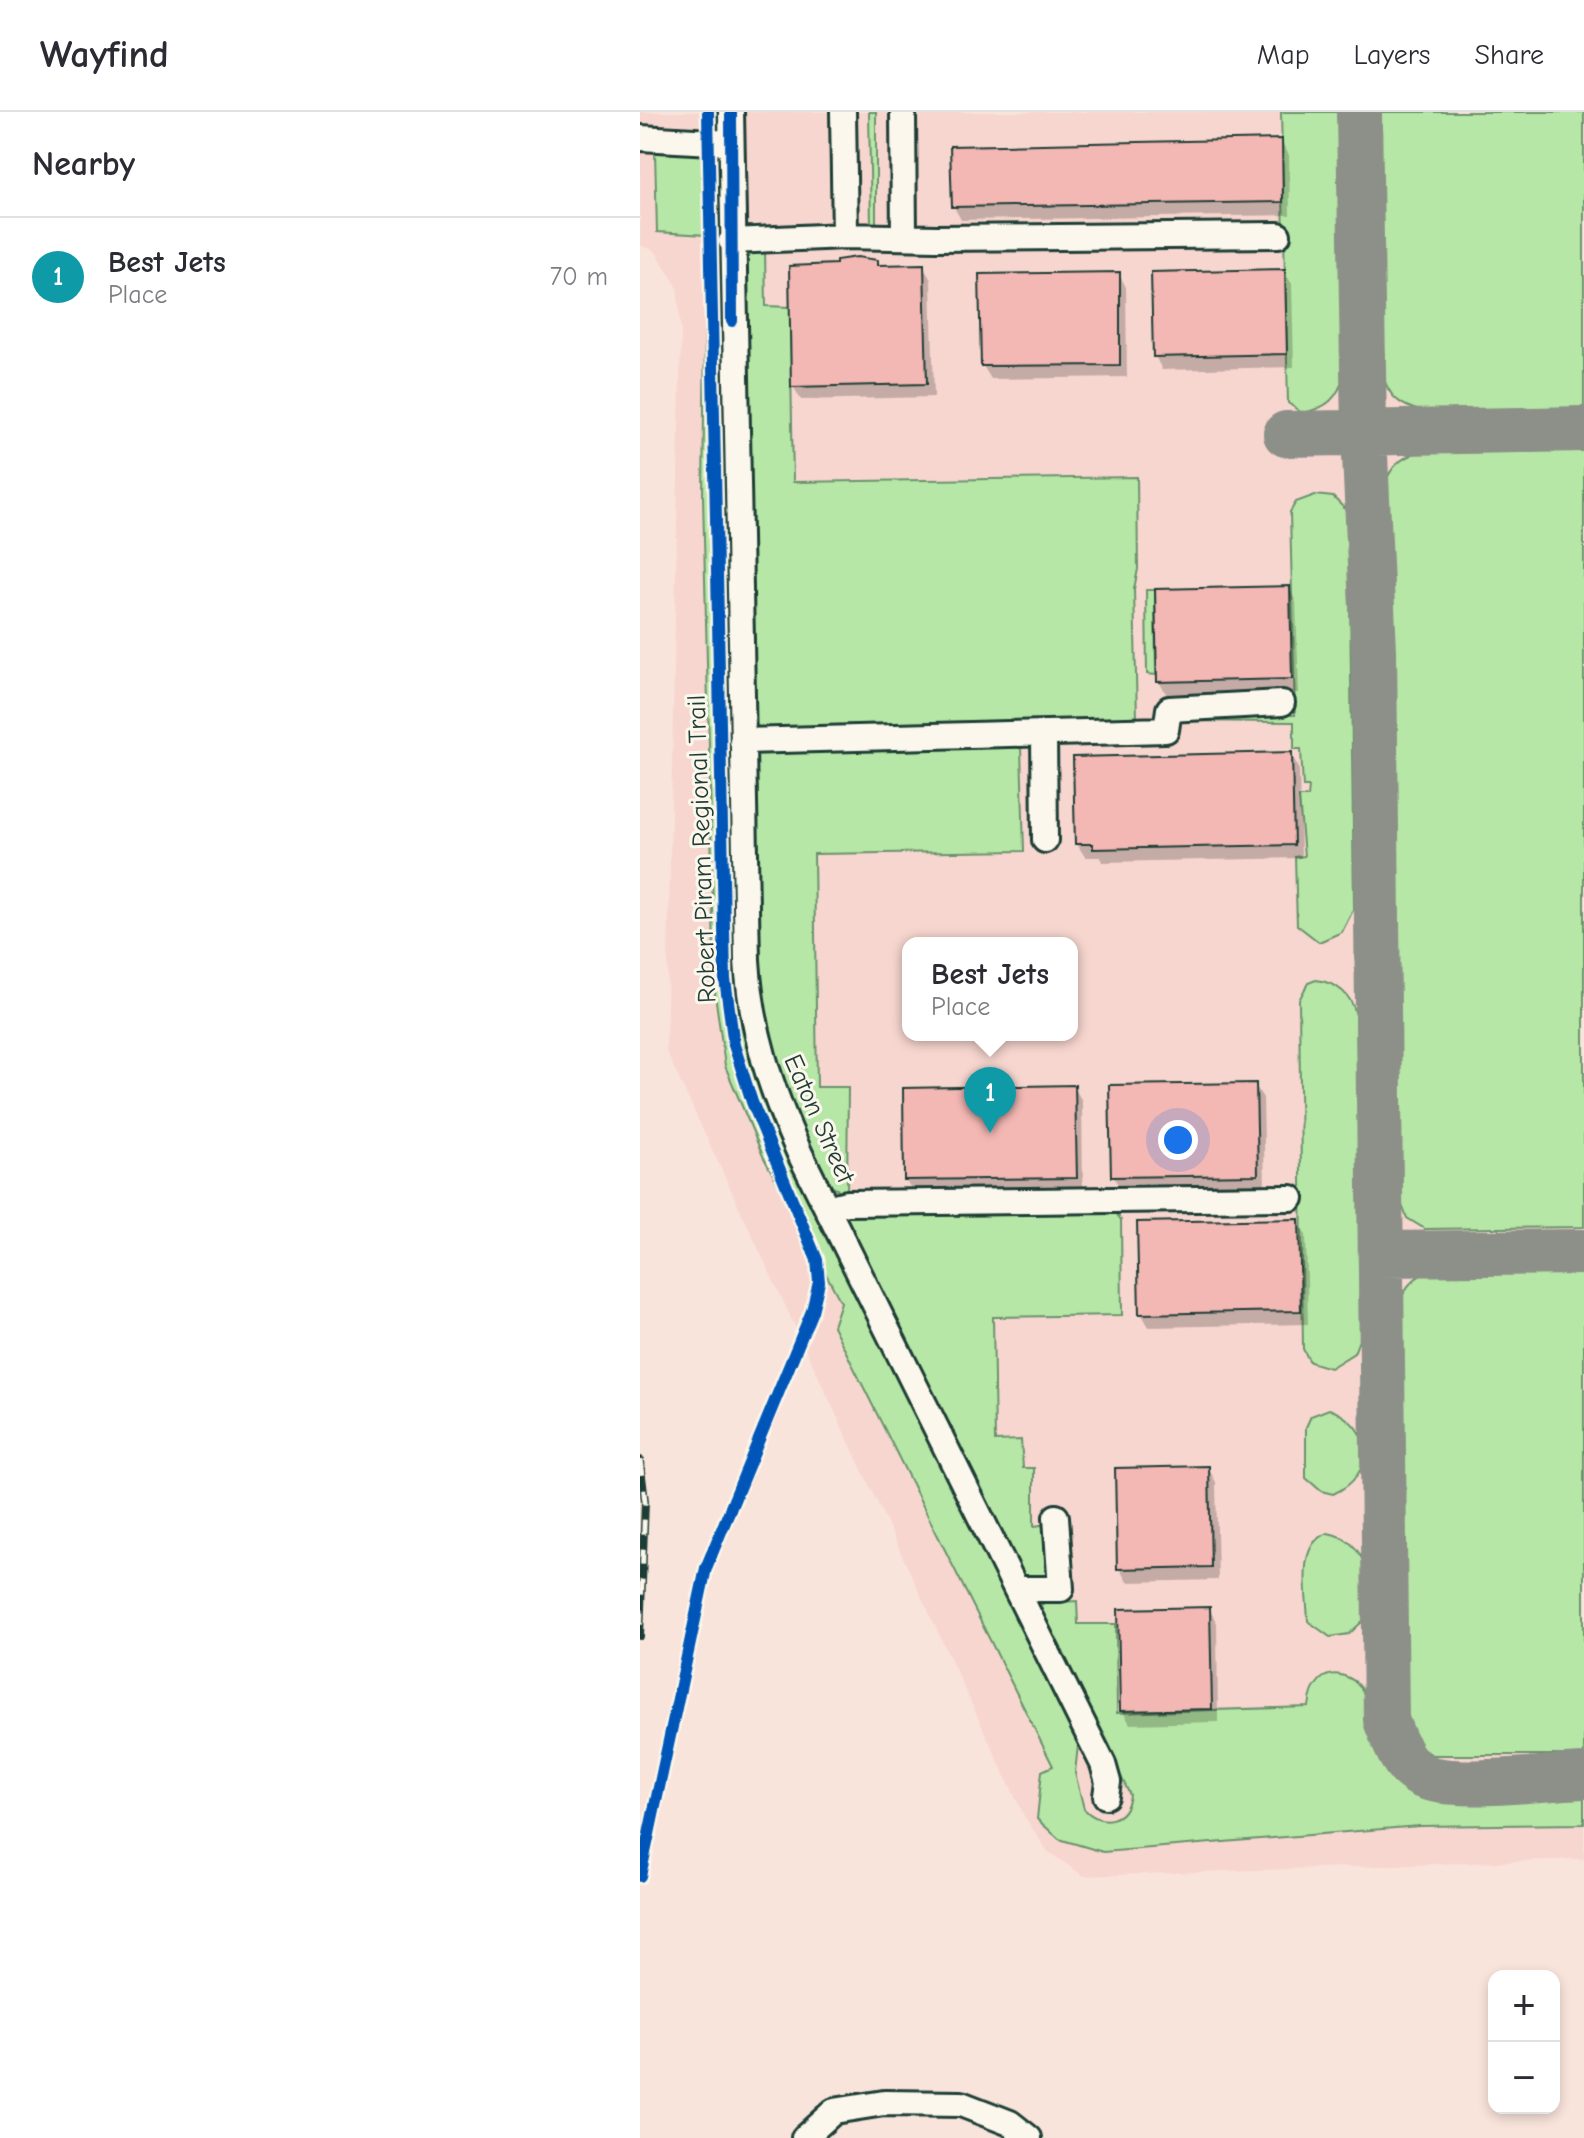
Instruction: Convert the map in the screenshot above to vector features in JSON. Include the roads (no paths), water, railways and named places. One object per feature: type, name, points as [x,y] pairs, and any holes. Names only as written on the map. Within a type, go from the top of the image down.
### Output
[{"type":"street","name":"Eaton Street","points":[[731,112],[732,321],[747,960],[756,1041],[773,1094],[827,1208],[1103,1764],[1108,1782],[1106,1796]]},
{"type":"street","points":[[843,112],[845,236]]},
{"type":"street","points":[[903,112],[904,237]]},
{"type":"street","points":[[640,138],[731,143]]},
{"type":"street","points":[[731,241],[845,236],[1278,235]]},
{"type":"street","points":[[742,741],[1166,730],[1169,709],[1282,703]]},
{"type":"street","points":[[1044,734],[1045,840]]},
{"type":"street","points":[[827,1208],[847,1203],[1291,1198]]},
{"type":"street","points":[[1017,1589],[1061,1589],[1056,1517]]},
{"type":"street","points":[[804,2138],[834,2111],[884,2103],[961,2104],[1010,2123],[1029,2138]]},
{"type":"railway","points":[[640,1460],[645,1501],[640,1636]]},
{"type":"place","name":"Best Jets","points":[[990,1133]]}]
